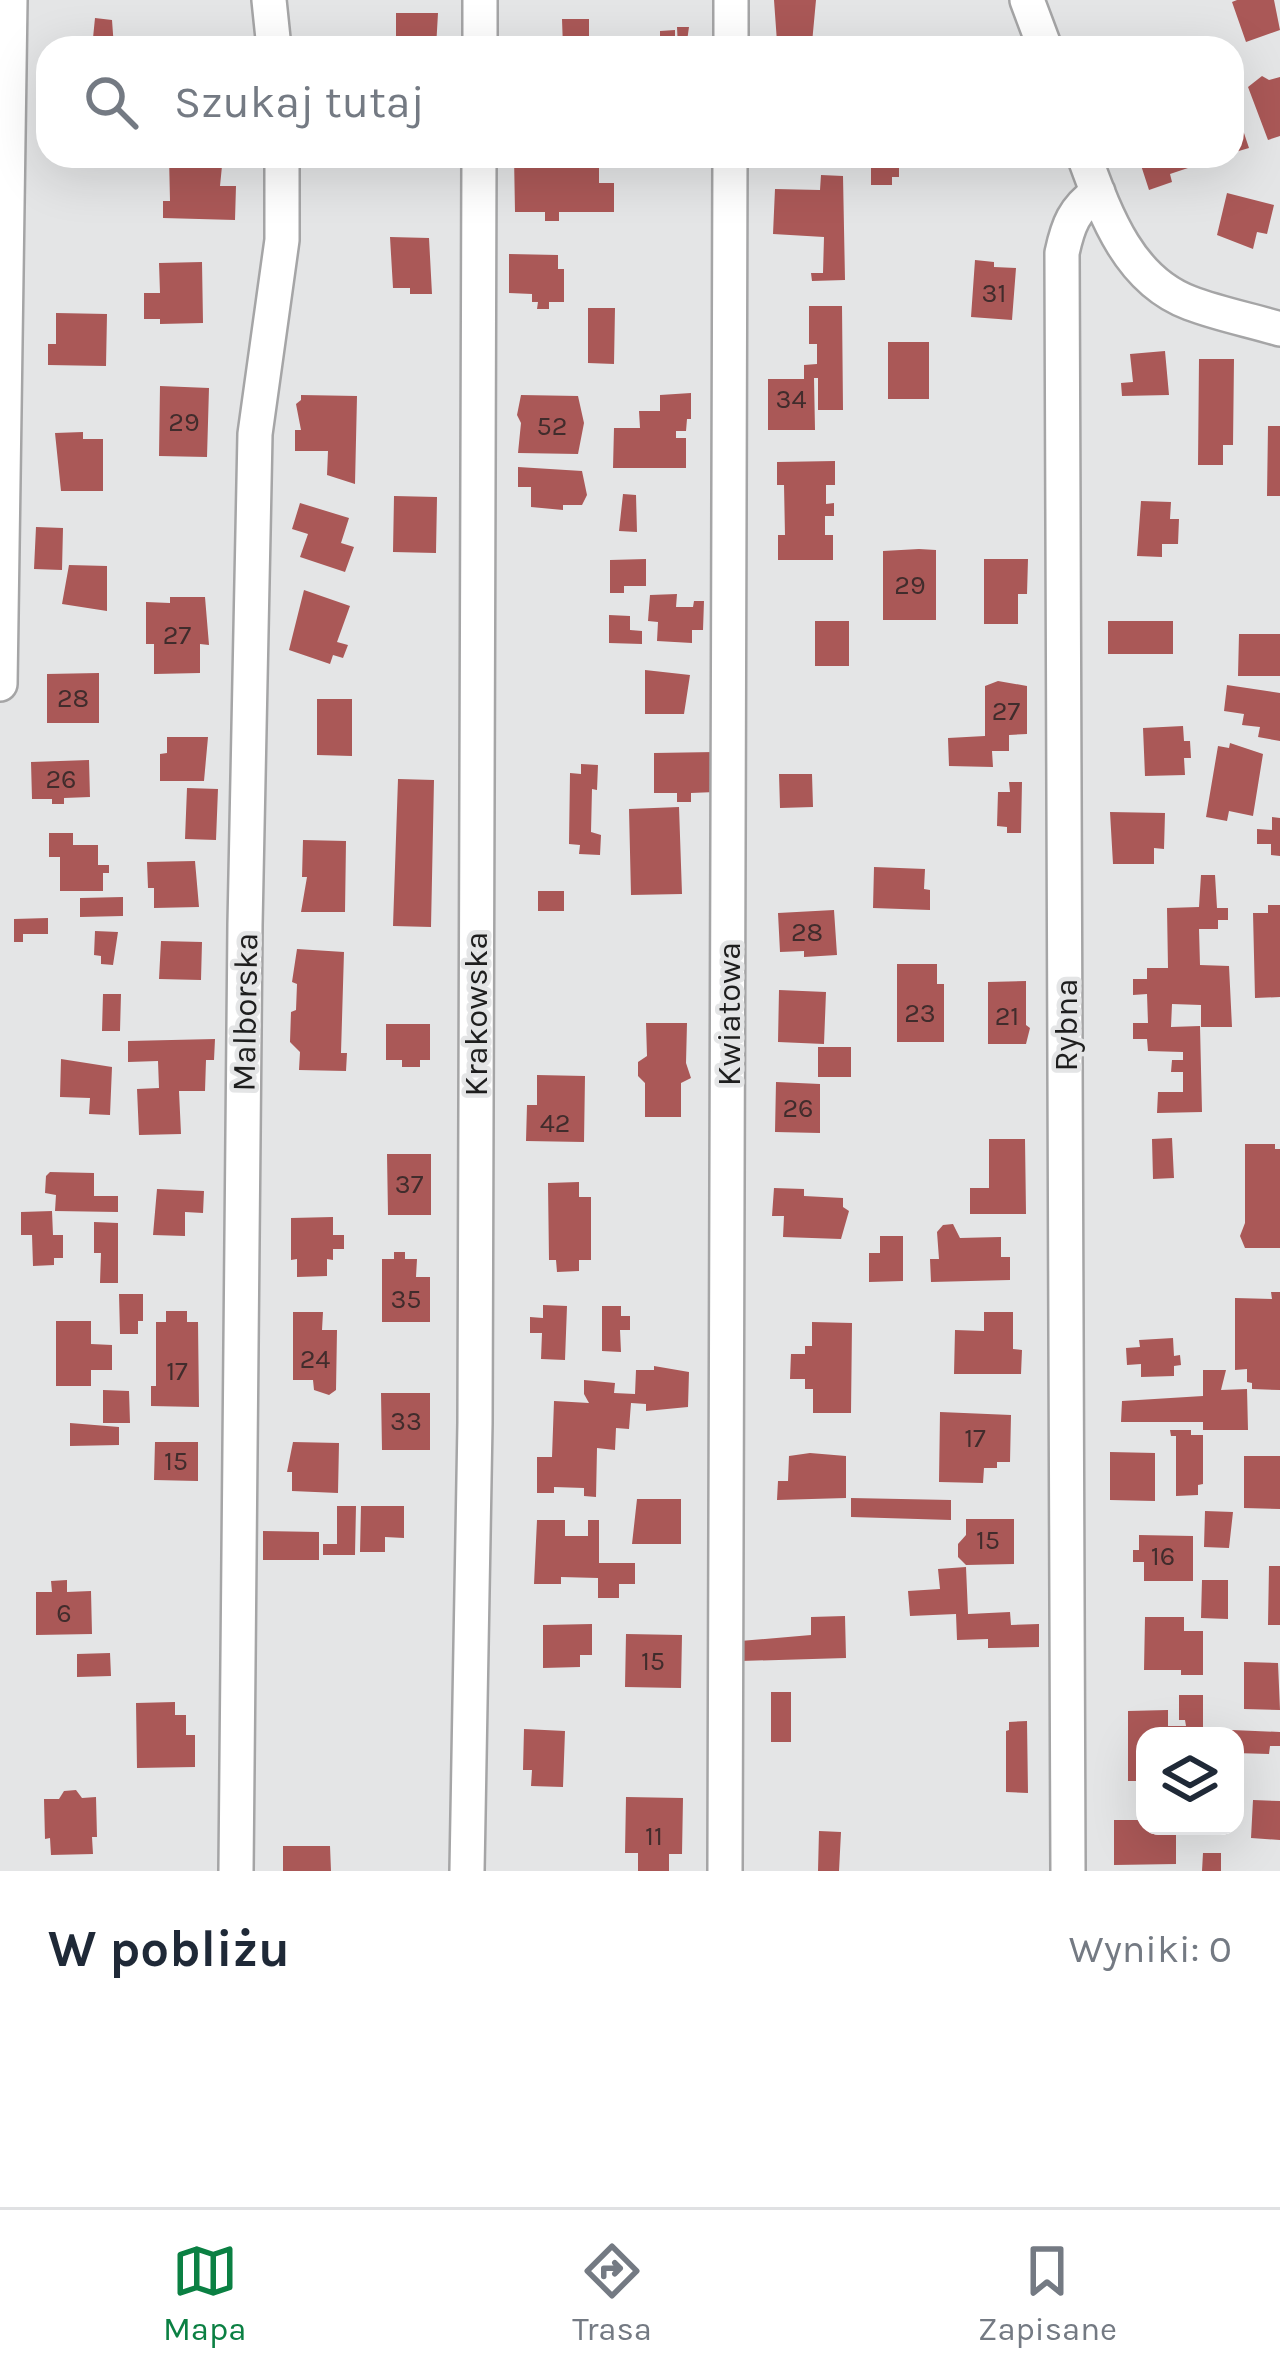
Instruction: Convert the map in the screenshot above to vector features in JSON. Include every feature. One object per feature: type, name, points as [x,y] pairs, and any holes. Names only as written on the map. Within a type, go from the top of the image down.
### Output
[{"type":"street","points":[[0,683],[10,0]]},
{"type":"street","points":[[268,0],[272,36]]},
{"type":"street","points":[[480,0],[480,36]]},
{"type":"street","points":[[731,0],[731,36]]},
{"type":"street","points":[[1027,0],[1040,36]]},
{"type":"street","name":"Malborska","points":[[236,1871],[255,434],[282,240],[282,168]]},
{"type":"street","name":"Krakowska","points":[[467,1871],[475,1423],[479,168]]},
{"type":"street","name":"Kwiatowa","points":[[724,1871],[730,168]]},
{"type":"street","points":[[1089,168],[1109,224],[1152,282],[1186,302],[1280,329]]},
{"type":"street","name":"Rybna","points":[[1068,1871],[1062,253],[1069,221],[1081,203],[1098,192]]},
{"type":"building","points":[[774,0],[816,0],[813,36],[777,36]]},
{"type":"building","points":[[1274,0],[1280,30],[1246,42],[1232,2]]},
{"type":"building","points":[[396,13],[438,13],[437,36],[396,36]]},
{"type":"building","points":[[95,18],[112,20],[113,36],[93,36]]},
{"type":"building","points":[[562,19],[589,19],[589,36],[563,36]]},
{"type":"building","points":[[677,27],[689,27],[688,36],[677,36]]},
{"type":"building","points":[[1262,76],[1269,80],[1280,77],[1280,136],[1268,140],[1248,87]]},
{"type":"building","points":[[169,168],[222,168],[220,186],[236,186],[235,220],[163,218],[163,201],[170,201]]},
{"type":"building","points":[[514,168],[599,168],[599,183],[614,183],[614,212],[559,212],[559,221],[545,221],[545,212],[515,212]]},
{"type":"building","points":[[871,168],[899,168],[892,185],[871,185]]},
{"type":"building","points":[[1142,168],[1188,168],[1170,174],[1172,182],[1149,190]]},
{"type":"building","points":[[821,175],[843,176],[845,280],[812,281],[811,273],[823,273],[824,237],[773,234],[775,189],[820,190]]},
{"type":"building","points":[[1227,193],[1274,205],[1267,234],[1257,232],[1253,249],[1217,235]]},
{"type":"building","points":[[390,237],[429,238],[432,294],[393,288]]},
{"type":"building","points":[[509,254],[558,255],[558,269],[564,269],[564,302],[549,302],[549,309],[537,309],[532,294],[509,293]]},
{"type":"building","points":[[975,260],[1016,268],[1012,320],[971,317]]},
{"type":"building","points":[[202,262],[203,323],[160,324],[160,319],[144,319],[144,293],[160,293],[159,263]]},
{"type":"building","points":[[809,306],[842,306],[843,410],[818,410],[818,378],[814,378],[815,430],[768,430],[768,379],[804,379],[804,365],[817,364],[817,344],[809,344]]},
{"type":"building","points":[[588,308],[615,308],[614,364],[588,363]]},
{"type":"building","points":[[56,313],[107,314],[106,366],[48,365],[48,344],[56,344]]},
{"type":"building","points":[[888,342],[929,342],[929,399],[888,399]]},
{"type":"building","points":[[1165,351],[1169,395],[1122,396],[1121,383],[1133,382],[1130,354]]},
{"type":"building","points":[[1199,359],[1234,359],[1233,445],[1223,445],[1223,465],[1198,465]]},
{"type":"building","points":[[160,386],[209,388],[207,457],[159,456]]},
{"type":"building","points":[[691,393],[691,419],[687,419],[686,431],[676,431],[676,438],[686,438],[686,468],[613,468],[614,428],[640,428],[639,411],[660,411],[660,395]]},
{"type":"building","points":[[301,395],[357,396],[355,484],[327,475],[328,451],[295,451],[295,430],[301,430],[296,404]]},
{"type":"building","points":[[521,395],[578,396],[584,423],[578,454],[518,453]]},
{"type":"building","points":[[1268,426],[1280,426],[1280,496],[1267,496]]},
{"type":"building","points":[[83,432],[83,439],[103,439],[103,491],[61,491],[55,433]]},
{"type":"building","points":[[835,461],[835,485],[826,485],[826,504],[834,503],[834,516],[825,516],[825,535],[833,535],[833,560],[778,560],[778,535],[785,535],[784,485],[777,485],[777,462]]},
{"type":"building","points":[[518,467],[582,471],[587,495],[582,505],[563,505],[563,510],[531,507],[531,487],[518,487]]},
{"type":"building","points":[[623,494],[636,495],[637,532],[619,531]]},
{"type":"building","points":[[394,496],[437,497],[436,553],[393,552]]},
{"type":"building","points":[[1141,501],[1171,502],[1170,519],[1179,519],[1178,544],[1162,544],[1162,557],[1137,556]]},
{"type":"building","points":[[300,503],[349,518],[341,543],[354,547],[345,572],[300,557],[308,534],[292,529]]},
{"type":"building","points":[[36,527],[63,528],[62,570],[34,569]]},
{"type":"building","points":[[936,550],[936,620],[883,620],[883,551]]},
{"type":"building","points":[[646,559],[646,586],[624,586],[624,593],[610,593],[610,560]]},
{"type":"building","points":[[984,559],[1028,559],[1027,594],[1018,594],[1018,624],[984,624]]},
{"type":"building","points":[[69,565],[107,566],[107,611],[62,604]]},
{"type":"building","points":[[304,590],[350,606],[337,642],[348,645],[343,658],[333,655],[330,664],[289,650]]},
{"type":"building","points":[[677,594],[676,607],[704,601],[703,630],[692,630],[692,643],[657,641],[658,622],[648,621],[650,595]]},
{"type":"building","points":[[170,597],[205,597],[209,645],[200,644],[200,673],[154,674],[154,644],[146,644],[146,602],[170,603]]},
{"type":"building","points":[[609,615],[630,616],[630,630],[642,631],[642,644],[609,643]]},
{"type":"building","points":[[815,621],[849,621],[849,666],[815,666]]},
{"type":"building","points":[[1108,621],[1173,621],[1173,654],[1108,654]]},
{"type":"building","points":[[1239,634],[1280,634],[1280,676],[1238,676]]},
{"type":"building","points":[[645,670],[690,675],[684,714],[645,714]]},
{"type":"building","points":[[99,673],[99,723],[47,723],[47,674]]},
{"type":"building","points":[[998,681],[1027,686],[1027,734],[1009,735],[1009,751],[992,751],[993,767],[949,766],[948,738],[985,736],[985,686]]},
{"type":"building","points":[[1227,685],[1280,693],[1280,741],[1258,737],[1260,727],[1242,725],[1244,714],[1224,711]]},
{"type":"building","points":[[317,699],[352,699],[352,756],[317,755]]},
{"type":"building","points":[[1183,726],[1191,758],[1184,758],[1185,775],[1145,776],[1143,728]]},
{"type":"building","points":[[167,737],[208,737],[204,781],[160,781],[160,754],[167,753]]},
{"type":"building","points":[[1230,743],[1263,754],[1253,816],[1229,811],[1227,821],[1206,817],[1218,746],[1229,748]]},
{"type":"building","points":[[715,752],[715,792],[691,793],[691,802],[677,802],[677,793],[654,793],[654,753]]},
{"type":"building","points":[[89,760],[90,797],[64,798],[64,804],[32,799],[31,762]]},
{"type":"building","points":[[581,764],[598,765],[591,832],[601,835],[600,855],[579,854],[580,845],[569,844],[570,773],[581,774]]},
{"type":"building","points":[[779,774],[812,774],[813,807],[780,808]]},
{"type":"building","points":[[398,779],[434,780],[431,927],[393,926]]},
{"type":"building","points":[[1009,782],[1022,782],[1021,833],[1007,833],[1007,827],[997,826],[998,792],[1010,792]]},
{"type":"building","points":[[187,788],[218,789],[216,840],[185,839]]},
{"type":"building","points":[[679,807],[682,894],[631,895],[629,809]]},
{"type":"building","points":[[1110,812],[1165,813],[1164,849],[1154,848],[1154,864],[1113,864]]},
{"type":"building","points":[[1272,817],[1280,818],[1280,856],[1271,855],[1271,844],[1257,844],[1257,829],[1272,830]]},
{"type":"building","points":[[49,833],[73,833],[73,845],[98,845],[98,865],[109,865],[109,873],[103,873],[103,891],[60,891],[60,857],[49,857]]},
{"type":"building","points":[[303,840],[346,841],[345,912],[301,912],[307,877],[302,877]]},
{"type":"building","points":[[195,861],[199,907],[154,908],[147,862]]},
{"type":"building","points":[[874,867],[925,869],[930,910],[873,908]]},
{"type":"building","points":[[1201,875],[1215,875],[1217,908],[1228,908],[1228,920],[1218,920],[1218,929],[1199,929],[1200,965],[1229,966],[1232,1027],[1201,1027],[1201,1005],[1172,1004],[1171,1027],[1200,1026],[1202,1112],[1157,1113],[1158,1092],[1183,1092],[1183,1072],[1171,1072],[1172,1060],[1183,1060],[1183,1052],[1148,1051],[1147,1039],[1133,1039],[1133,1023],[1148,1023],[1147,994],[1133,995],[1133,979],[1147,979],[1147,968],[1168,968],[1167,908],[1199,907]]},
{"type":"building","points":[[538,891],[564,891],[564,911],[538,911]]},
{"type":"building","points":[[123,897],[123,916],[80,917],[80,898]]},
{"type":"building","points":[[1268,905],[1280,905],[1280,997],[1255,998],[1253,913],[1268,913]]},
{"type":"building","points":[[834,910],[837,955],[804,957],[804,951],[780,952],[778,913]]},
{"type":"building","points":[[48,918],[48,934],[23,934],[23,942],[14,942],[14,919]]},
{"type":"building","points":[[95,931],[118,932],[113,965],[101,964],[101,956],[94,955]]},
{"type":"building","points":[[161,941],[202,942],[201,980],[159,979]]},
{"type":"building","points":[[297,949],[344,952],[341,1053],[347,1053],[346,1071],[299,1070],[300,1052],[290,1042]]},
{"type":"building","points":[[897,964],[937,964],[937,984],[944,984],[944,1042],[897,1042]]},
{"type":"building","points":[[1026,981],[1026,1025],[1030,1028],[1026,1044],[988,1044],[988,982]]},
{"type":"building","points":[[779,990],[826,992],[824,1044],[778,1042]]},
{"type":"building","points":[[103,994],[121,994],[120,1031],[102,1031]]},
{"type":"building","points":[[646,1023],[687,1023],[686,1063],[691,1078],[681,1083],[681,1117],[645,1117],[645,1083],[638,1076],[638,1062],[647,1056]]},
{"type":"building","points":[[386,1024],[430,1024],[430,1060],[420,1060],[420,1067],[402,1067],[402,1060],[386,1060]]},
{"type":"building","points":[[215,1039],[214,1060],[206,1060],[205,1091],[179,1091],[181,1134],[139,1135],[137,1089],[159,1088],[158,1061],[128,1062],[128,1041]]},
{"type":"building","points":[[818,1047],[851,1047],[851,1077],[818,1077]]},
{"type":"building","points":[[61,1059],[112,1067],[110,1115],[89,1114],[90,1098],[60,1097]]},
{"type":"building","points":[[537,1075],[585,1076],[584,1142],[526,1141],[527,1105],[537,1105]]},
{"type":"building","points":[[776,1082],[820,1084],[820,1133],[775,1132]]},
{"type":"building","points":[[1172,1138],[1174,1178],[1153,1179],[1152,1139]]},
{"type":"building","points":[[989,1139],[1025,1139],[1026,1214],[970,1214],[970,1188],[989,1188]]},
{"type":"building","points":[[1245,1144],[1275,1144],[1280,1149],[1280,1248],[1245,1248],[1240,1236],[1245,1223]]},
{"type":"building","points":[[387,1154],[431,1154],[431,1215],[388,1215]]},
{"type":"building","points":[[50,1172],[94,1173],[94,1196],[118,1196],[118,1212],[55,1211],[56,1195],[45,1193]]},
{"type":"building","points":[[579,1182],[579,1197],[591,1197],[591,1260],[579,1260],[579,1271],[557,1272],[556,1260],[549,1260],[548,1183]]},
{"type":"building","points":[[774,1188],[804,1189],[804,1196],[843,1198],[843,1207],[849,1211],[841,1239],[783,1237],[784,1216],[772,1216]]},
{"type":"building","points":[[157,1189],[204,1191],[203,1213],[185,1212],[185,1236],[153,1235]]},
{"type":"building","points":[[52,1211],[53,1235],[63,1235],[63,1258],[54,1258],[54,1265],[33,1266],[32,1235],[21,1235],[21,1212]]},
{"type":"building","points":[[333,1217],[333,1235],[344,1235],[344,1249],[333,1249],[333,1260],[327,1259],[327,1276],[297,1277],[297,1259],[291,1260],[291,1218]]},
{"type":"building","points":[[94,1222],[118,1223],[118,1283],[100,1283],[101,1253],[94,1253]]},
{"type":"building","points":[[953,1224],[960,1238],[1001,1237],[1001,1257],[1010,1257],[1010,1280],[931,1282],[930,1259],[939,1259],[937,1232]]},
{"type":"building","points":[[880,1236],[903,1236],[903,1281],[869,1282],[869,1253],[880,1253]]},
{"type":"building","points":[[394,1252],[417,1259],[416,1277],[430,1277],[430,1322],[382,1322],[382,1259],[394,1259]]},
{"type":"building","points":[[1271,1292],[1280,1292],[1280,1390],[1252,1389],[1247,1369],[1235,1370],[1235,1298],[1272,1299]]},
{"type":"building","points":[[119,1294],[143,1294],[138,1334],[120,1334]]},
{"type":"building","points":[[543,1305],[567,1306],[565,1360],[541,1359],[542,1333],[530,1333],[530,1317],[543,1318]]},
{"type":"building","points":[[602,1306],[621,1306],[621,1316],[630,1316],[630,1330],[620,1330],[621,1352],[602,1351]]},
{"type":"building","points":[[166,1311],[187,1311],[187,1322],[198,1322],[199,1407],[151,1406],[151,1386],[156,1386],[156,1322],[166,1322]]},
{"type":"building","points":[[293,1312],[323,1312],[322,1330],[337,1330],[336,1390],[329,1395],[314,1390],[313,1380],[293,1380]]},
{"type":"building","points":[[984,1312],[1013,1312],[1013,1349],[1022,1350],[1021,1374],[954,1374],[955,1330],[984,1331]]},
{"type":"building","points":[[56,1321],[91,1321],[91,1344],[112,1345],[112,1370],[91,1370],[91,1386],[56,1386]]},
{"type":"building","points":[[812,1322],[852,1323],[851,1413],[813,1413],[813,1389],[805,1389],[805,1379],[790,1379],[791,1354],[805,1354],[805,1346],[812,1346]]},
{"type":"building","points":[[1173,1338],[1174,1356],[1180,1355],[1181,1365],[1174,1366],[1174,1376],[1141,1377],[1141,1364],[1127,1365],[1126,1348],[1140,1347],[1139,1340]]},
{"type":"building","points":[[654,1366],[689,1372],[688,1407],[646,1411],[646,1404],[631,1403],[629,1429],[616,1428],[615,1450],[597,1448],[596,1497],[584,1496],[584,1488],[554,1487],[554,1493],[537,1493],[537,1457],[552,1457],[554,1401],[589,1403],[584,1380],[615,1383],[614,1393],[635,1394],[636,1370],[654,1370]]},
{"type":"building","points":[[1203,1370],[1226,1370],[1221,1390],[1247,1389],[1248,1430],[1203,1430],[1203,1422],[1121,1422],[1122,1401],[1203,1396]]},
{"type":"building","points":[[103,1390],[129,1391],[130,1423],[103,1423]]},
{"type":"building","points":[[381,1393],[430,1393],[430,1450],[382,1450]]},
{"type":"building","points":[[940,1412],[1011,1415],[1010,1462],[984,1468],[983,1483],[939,1482]]},
{"type":"building","points":[[70,1423],[119,1427],[119,1445],[70,1446]]},
{"type":"building","points":[[1170,1430],[1203,1435],[1203,1484],[1198,1485],[1198,1495],[1176,1496],[1176,1436]]},
{"type":"building","points":[[155,1442],[198,1442],[198,1481],[154,1480]]},
{"type":"building","points":[[293,1442],[339,1443],[338,1493],[292,1491],[292,1472],[287,1472]]},
{"type":"building","points":[[1110,1452],[1155,1453],[1155,1501],[1110,1500]]},
{"type":"building","points":[[789,1456],[846,1456],[846,1498],[777,1500],[778,1481],[788,1481]]},
{"type":"building","points":[[1244,1456],[1280,1456],[1280,1509],[1244,1508]]},
{"type":"building","points":[[851,1498],[951,1500],[951,1520],[851,1517]]},
{"type":"building","points":[[637,1499],[681,1499],[681,1544],[632,1544]]},
{"type":"building","points":[[337,1506],[356,1506],[355,1555],[323,1555],[323,1544],[337,1544]]},
{"type":"building","points":[[361,1506],[404,1506],[404,1538],[385,1537],[385,1552],[360,1552]]},
{"type":"building","points":[[1205,1511],[1233,1512],[1229,1548],[1204,1547]]},
{"type":"building","points":[[966,1519],[1014,1519],[1014,1564],[966,1565],[958,1557],[958,1544],[966,1535]]},
{"type":"building","points":[[537,1520],[565,1520],[565,1536],[588,1536],[588,1520],[599,1520],[599,1563],[635,1563],[635,1584],[619,1584],[619,1598],[598,1598],[598,1578],[561,1577],[561,1584],[534,1584]]},
{"type":"building","points":[[263,1531],[319,1532],[319,1560],[263,1560]]},
{"type":"building","points":[[1139,1535],[1193,1536],[1193,1581],[1144,1581],[1144,1562],[1133,1562]]},
{"type":"building","points":[[1269,1566],[1280,1566],[1280,1625],[1268,1625]]},
{"type":"building","points":[[966,1567],[968,1614],[1010,1612],[1011,1625],[1039,1624],[1039,1647],[988,1648],[988,1639],[957,1640],[956,1614],[910,1616],[908,1591],[940,1589],[938,1569]]},
{"type":"building","points":[[67,1580],[67,1592],[91,1591],[92,1634],[36,1635],[36,1592],[52,1592],[51,1581]]},
{"type":"building","points":[[1202,1580],[1228,1580],[1228,1619],[1201,1618]]},
{"type":"building","points":[[845,1616],[846,1658],[740,1661],[740,1641],[811,1635],[811,1617]]},
{"type":"building","points":[[1145,1617],[1184,1617],[1184,1631],[1203,1631],[1203,1675],[1144,1670]]},
{"type":"building","points":[[592,1624],[592,1655],[580,1655],[580,1667],[543,1668],[543,1625]]},
{"type":"building","points":[[626,1634],[682,1635],[681,1688],[625,1687]]},
{"type":"building","points":[[110,1653],[111,1676],[77,1677],[77,1654]]},
{"type":"building","points":[[1244,1662],[1278,1663],[1280,1710],[1244,1709]]},
{"type":"building","points":[[771,1692],[791,1692],[791,1742],[771,1742]]},
{"type":"building","points":[[1179,1695],[1203,1695],[1203,1727],[1136,1727],[1136,1781],[1128,1781],[1128,1711],[1168,1710],[1168,1726],[1186,1726],[1185,1720],[1179,1720]]},
{"type":"building","points":[[175,1702],[175,1715],[186,1715],[186,1735],[195,1735],[195,1767],[137,1768],[136,1703]]},
{"type":"building","points":[[1027,1721],[1028,1793],[1006,1792],[1006,1731],[1009,1722]]},
{"type":"building","points":[[524,1729],[565,1731],[563,1787],[531,1786],[532,1770],[523,1770]]},
{"type":"building","points":[[1244,1730],[1280,1732],[1280,1746],[1270,1746],[1269,1754],[1244,1753]]},
{"type":"building","points":[[76,1790],[82,1798],[96,1797],[93,1854],[51,1855],[50,1838],[45,1839],[44,1799],[59,1799],[64,1791]]},
{"type":"building","points":[[626,1797],[683,1798],[682,1854],[669,1854],[669,1871],[638,1871],[638,1853],[625,1853]]},
{"type":"building","points":[[1253,1800],[1280,1801],[1280,1840],[1251,1838]]},
{"type":"building","points":[[1114,1820],[1136,1820],[1136,1835],[1176,1835],[1176,1864],[1114,1865]]},
{"type":"building","points":[[819,1831],[841,1832],[839,1871],[818,1871]]},
{"type":"building","points":[[283,1846],[330,1846],[331,1871],[283,1871]]},
{"type":"building","points":[[1203,1853],[1221,1853],[1221,1871],[1202,1871]]}]
